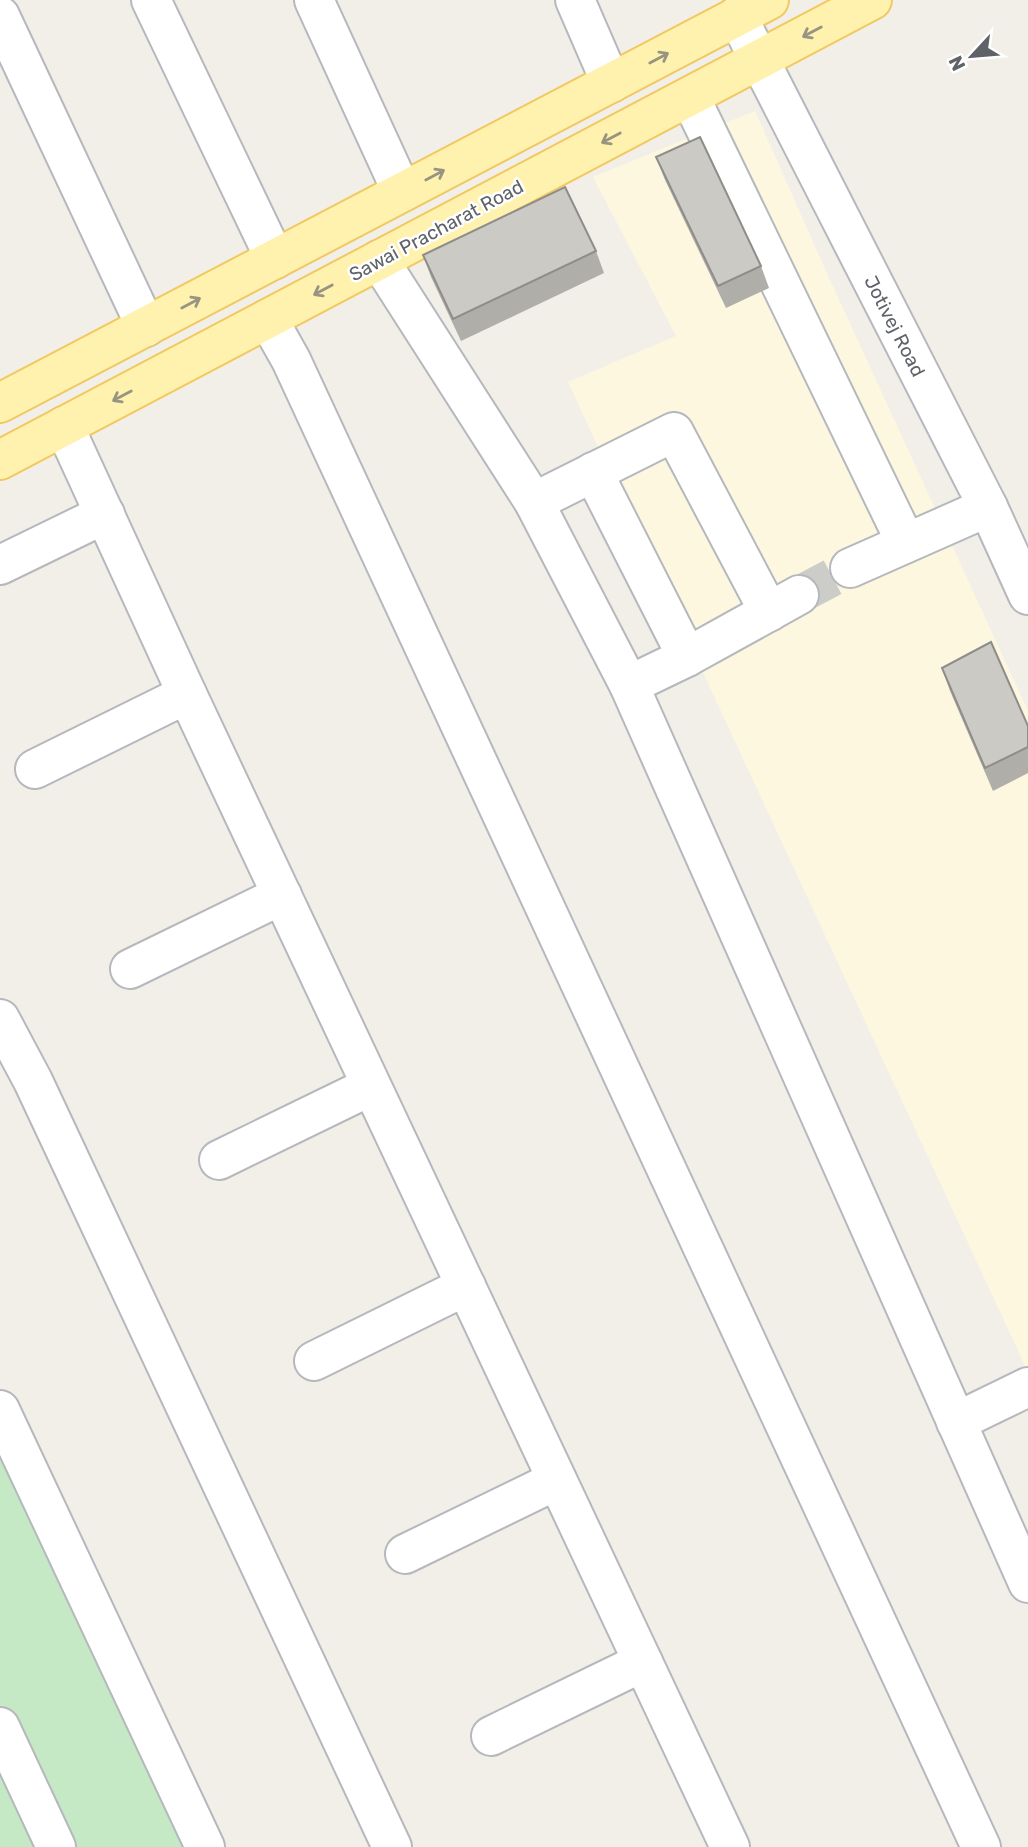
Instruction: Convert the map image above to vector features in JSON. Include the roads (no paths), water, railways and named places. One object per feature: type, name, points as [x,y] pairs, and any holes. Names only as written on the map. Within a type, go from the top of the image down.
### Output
[{"type":"main road","name":"Sawai Pracharat Road","points":[[0,460],[872,0]]},
{"type":"main road","points":[[0,403],[754,6]]},
{"type":"street","points":[[151,0],[275,259]]},
{"type":"street","points":[[314,0],[402,192]]},
{"type":"street","points":[[575,0],[611,83]]},
{"type":"street","name":"Jotivej Road","points":[[754,6],[759,60],[988,507],[1028,595]]},
{"type":"street","points":[[0,16],[146,327]]},
{"type":"street","points":[[690,97],[906,543]]},
{"type":"street","points":[[379,260],[534,502],[629,685],[1028,1583]]},
{"type":"street","points":[[268,319],[297,372],[981,1847]]},
{"type":"street","points":[[64,426],[187,694],[730,1847]]},
{"type":"street","points":[[534,502],[674,432],[784,604],[629,685]]},
{"type":"street","points":[[593,472],[687,657]]},
{"type":"street","points":[[850,568],[988,507]]},
{"type":"street","points":[[0,565],[105,514]]},
{"type":"street","points":[[35,769],[187,694]]},
{"type":"street","points":[[130,969],[282,895]]},
{"type":"street","points":[[0,1019],[33,1081],[392,1847]]},
{"type":"street","points":[[219,1160],[371,1086]]},
{"type":"street","points":[[314,1361],[466,1286]]},
{"type":"street","points":[[956,1422],[1028,1387]]},
{"type":"street","points":[[0,1410],[205,1847]]},
{"type":"street","points":[[405,1554],[557,1480]]},
{"type":"street","points":[[491,1736],[643,1662]]},
{"type":"street","points":[[0,1727],[56,1847]]},
{"type":"tunnel","points":[[799,595],[850,568]]}]
